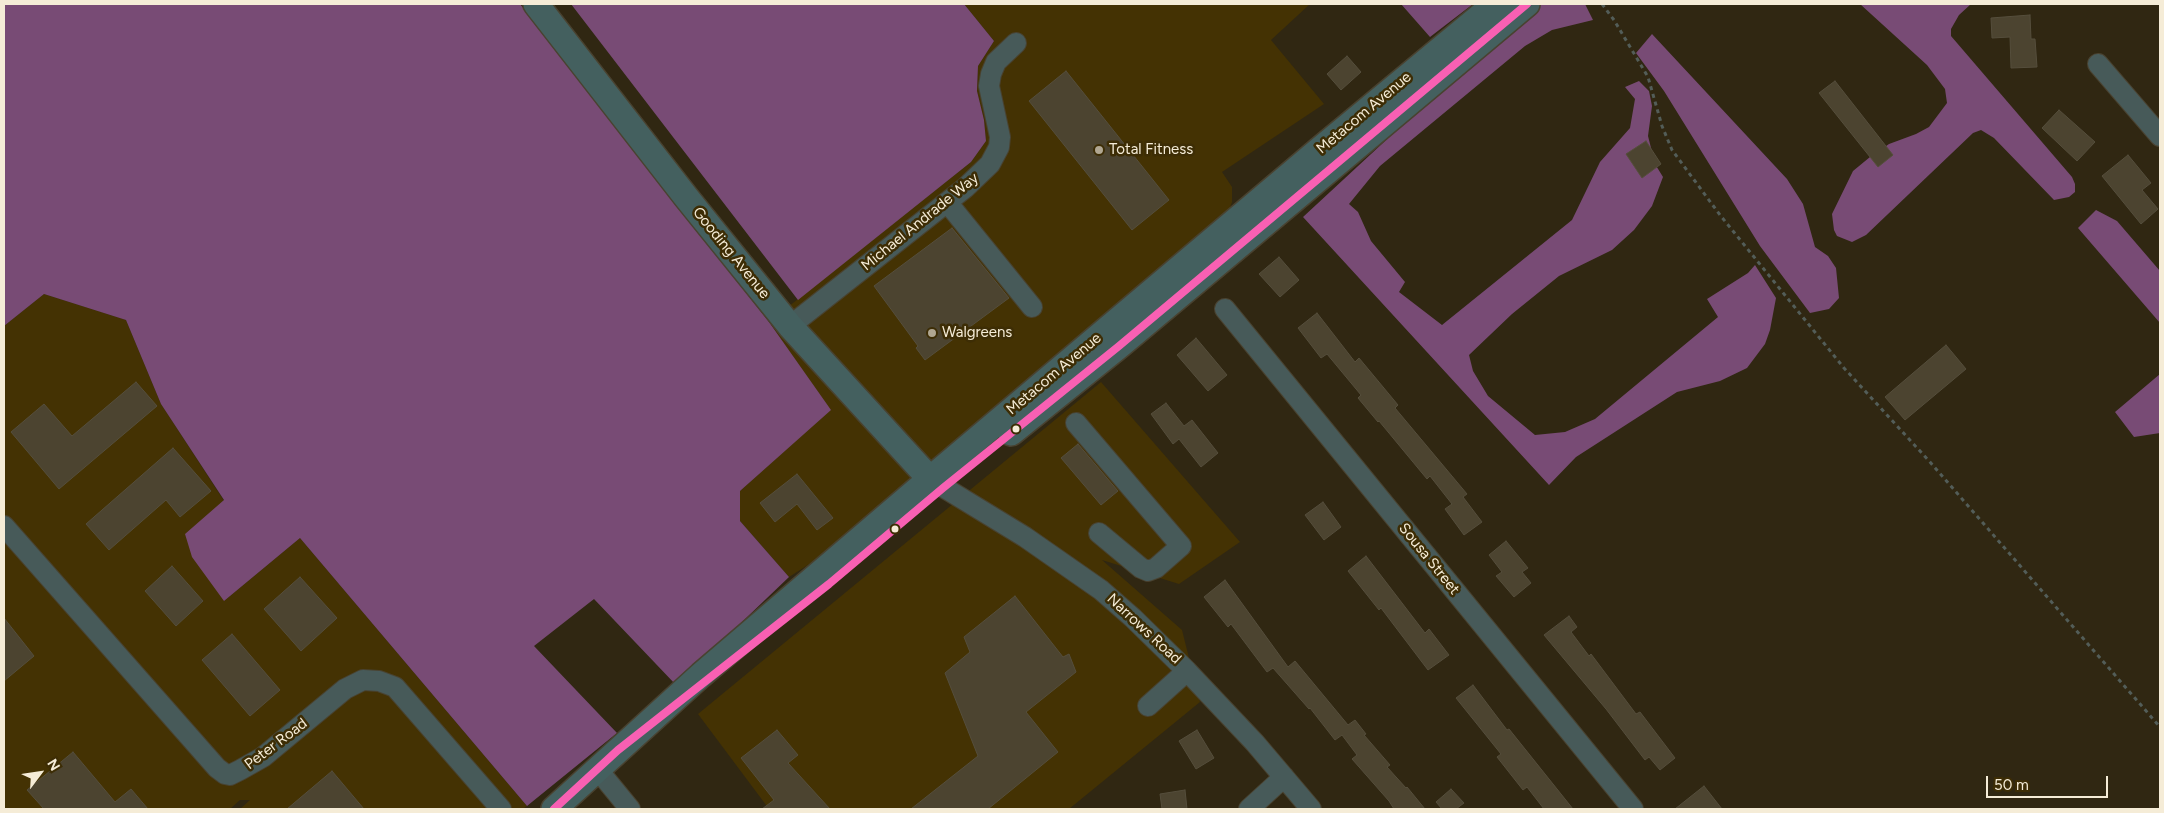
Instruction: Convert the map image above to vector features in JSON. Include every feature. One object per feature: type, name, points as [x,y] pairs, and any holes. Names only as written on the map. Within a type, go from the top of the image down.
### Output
[{"type":"main road","name":"Gooding Avenue","points":[[536,4],[686,197],[790,326],[936,483]]},
{"type":"main road","name":"Metacom Avenue","points":[[554,809],[618,750],[852,556],[936,483],[1119,346],[1440,62],[1495,4]]},
{"type":"main road","name":"Metacom Avenue","points":[[1440,62],[1527,4]]},
{"type":"street","name":"Michael Andrade Way","points":[[790,326],[985,170],[999,146],[1000,137],[989,86],[991,74],[996,62],[1016,43]]},
{"type":"street","points":[[2098,64],[2160,136]]},
{"type":"street","points":[[947,202],[1032,307]]},
{"type":"street","name":"Sousa Street","points":[[1225,309],[1633,809]]},
{"type":"street","points":[[1076,423],[1181,546],[1156,568],[1148,571],[1141,568],[1098,533]]},
{"type":"street","name":"Narrows Road","points":[[936,483],[1025,537],[1101,590],[1188,671],[1255,742],[1312,809]]},
{"type":"street","name":"Peter Road","points":[[4,526],[217,768],[225,774],[230,775],[263,757],[345,689],[363,680],[379,681],[395,687],[501,809]]},
{"type":"street","points":[[1148,706],[1188,671]]},
{"type":"street","points":[[598,770],[630,809]]},
{"type":"street","points":[[1249,809],[1284,778]]},
{"type":"path","points":[[1602,4],[1614,20],[1648,77],[1662,126],[1672,150],[1720,215],[1844,368],[1930,462],[2160,726]]},
{"type":"shaded area","points":[[4,4],[520,4],[769,322],[831,410],[740,491],[740,521],[789,577],[676,685],[594,599],[534,646],[617,733],[527,806],[300,538],[224,601],[192,557],[185,534],[224,500],[161,404],[126,320],[44,294],[4,326]]},
{"type":"shaded area","points":[[571,4],[964,4],[994,41],[978,66],[977,91],[984,120],[986,141],[971,162],[798,300]]},
{"type":"shaded area","points":[[964,4],[1310,4],[1271,40],[1324,104],[1222,172],[1232,187],[1232,202],[1227,216],[811,563],[789,577],[740,521],[740,491],[830,410],[769,322],[971,162],[986,141],[984,120],[977,91],[978,66],[994,41]]},
{"type":"shaded area","points":[[1401,4],[1473,4],[1430,37]]},
{"type":"shaded area","points":[[1533,4],[1585,4],[1593,20],[1552,30],[1525,46],[1380,166],[1349,204],[1358,212],[1371,241],[1405,282],[1399,292],[1442,325],[1572,220],[1600,162],[1630,128],[1635,99],[1625,87],[1639,81],[1649,91],[1652,106],[1648,136],[1655,164],[1663,177],[1652,206],[1634,230],[1612,250],[1559,276],[1512,314],[1469,355],[1473,371],[1488,396],[1535,435],[1565,432],[1595,419],[1718,317],[1707,299],[1748,273],[1755,265],[1776,298],[1770,330],[1765,344],[1747,368],[1720,381],[1677,392],[1576,457],[1549,485],[1303,217]]},
{"type":"shaded area","points":[[1860,4],[1971,4],[1959,15],[1951,29],[1951,36],[2072,177],[2075,184],[2075,192],[2069,197],[2054,200],[1994,138],[1981,130],[1973,133],[1866,235],[1852,242],[1837,236],[1834,230],[1832,214],[1853,171],[1889,144],[1929,127],[1947,103],[1945,89],[1927,65]]},
{"type":"shaded area","points":[[1652,34],[1787,179],[1803,204],[1815,247],[1828,256],[1836,268],[1839,298],[1829,309],[1810,313],[1760,246],[1664,91],[1636,53]]},
{"type":"shaded area","points":[[2096,210],[2117,221],[2160,271],[2160,323],[2078,228]]},
{"type":"shaded area","points":[[44,294],[126,320],[161,404],[224,501],[224,601],[300,538],[527,806],[523,809],[240,809],[250,800],[240,800],[230,809],[4,809],[4,326]]},
{"type":"shaded area","points":[[2160,374],[2160,433],[2134,437],[2115,412]]},
{"type":"shaded area","points":[[1101,382],[1240,542],[1179,584],[1102,560],[1182,630],[1200,702],[1069,809],[769,809],[698,714]]},
{"type":"building","points":[[2030,15],[2031,39],[2035,39],[2037,67],[2011,68],[2010,37],[1992,38],[1991,18]]},
{"type":"building","points":[[1347,56],[1361,72],[1341,90],[1327,74]]},
{"type":"building","name":"Total Fitness","points":[[1066,71],[1169,200],[1132,230],[1029,101]]},
{"type":"building","points":[[1835,81],[1893,155],[1878,167],[1819,93]]},
{"type":"building","points":[[2059,110],[2095,142],[2077,161],[2042,128]]},
{"type":"building","points":[[1646,141],[1661,164],[1642,178],[1626,154]]},
{"type":"building","points":[[2128,155],[2151,183],[2142,190],[2158,209],[2141,224],[2102,176]]},
{"type":"building","points":[[952,228],[1009,298],[925,360],[916,348],[918,346],[874,286]]},
{"type":"building","points":[[1279,257],[1299,280],[1280,297],[1259,274]]},
{"type":"building","points":[[1317,313],[1355,362],[1359,358],[1398,405],[1395,408],[1467,494],[1463,497],[1482,522],[1464,535],[1445,509],[1452,504],[1430,476],[1427,479],[1378,422],[1358,398],[1361,395],[1327,354],[1321,358],[1298,328]]},
{"type":"building","points":[[1196,338],[1227,375],[1208,391],[1177,355]]},
{"type":"building","points":[[1946,345],[1966,369],[1905,420],[1885,397]]},
{"type":"building","points":[[136,382],[157,406],[59,489],[11,432],[44,404],[72,436]]},
{"type":"building","points":[[1166,403],[1184,426],[1192,420],[1218,453],[1201,467],[1179,439],[1173,444],[1151,414]]},
{"type":"building","points":[[1078,444],[1118,491],[1101,505],[1061,458]]},
{"type":"building","points":[[173,448],[211,491],[180,517],[166,500],[109,550],[86,524]]},
{"type":"building","points":[[797,474],[833,518],[817,530],[797,504],[775,522],[760,503]]},
{"type":"building","points":[[1323,502],[1341,527],[1324,540],[1305,515]]},
{"type":"building","points":[[1506,541],[1528,568],[1522,572],[1531,583],[1514,597],[1496,576],[1502,572],[1489,555]]},
{"type":"building","points":[[1366,556],[1425,633],[1429,629],[1449,655],[1428,670],[1381,608],[1379,610],[1348,571]]},
{"type":"building","points":[[172,566],[203,601],[176,626],[145,591]]},
{"type":"building","points":[[300,577],[337,618],[301,651],[264,609]]},
{"type":"building","points":[[1225,580],[1288,667],[1295,661],[1348,725],[1355,720],[1366,734],[1364,735],[1390,765],[1387,767],[1425,809],[1394,809],[1352,759],[1357,755],[1342,735],[1335,740],[1310,708],[1273,668],[1267,672],[1231,624],[1228,627],[1204,597]]},
{"type":"building","points":[[1015,596],[1063,657],[1069,654],[1076,672],[1026,712],[1058,752],[988,809],[911,809],[978,756],[945,673],[970,652],[964,637]]},
{"type":"building","points":[[1569,616],[1577,627],[1571,632],[1589,656],[1591,654],[1636,714],[1640,712],[1675,758],[1660,770],[1649,757],[1645,760],[1606,709],[1544,635]]},
{"type":"building","points":[[4,618],[34,656],[4,681]]},
{"type":"building","points":[[232,634],[280,690],[250,716],[202,660]]},
{"type":"building","points":[[1473,685],[1507,730],[1509,729],[1573,809],[1544,809],[1527,787],[1523,790],[1497,757],[1501,754],[1456,698]]},
{"type":"building","points":[[777,730],[798,755],[788,763],[830,809],[762,809],[774,800],[741,758]]},
{"type":"building","points":[[1197,730],[1214,758],[1196,769],[1179,741]]},
{"type":"building","points":[[73,752],[115,802],[131,789],[148,809],[44,809],[27,790]]},
{"type":"building","points":[[332,771],[364,809],[287,809]]},
{"type":"building","points":[[1704,786],[1722,809],[1675,809]]},
{"type":"building","points":[[1451,789],[1464,803],[1456,809],[1442,809],[1436,802]]},
{"type":"building","points":[[1185,790],[1187,809],[1162,809],[1160,794]]},
{"type":"transit line","points":[[554,809],[618,750],[829,584],[943,488],[1119,346],[1527,4]]},
{"type":"place","name":"Total Fitness","points":[[1099,150]]},
{"type":"place","name":"Walgreens","points":[[932,333]]}]
